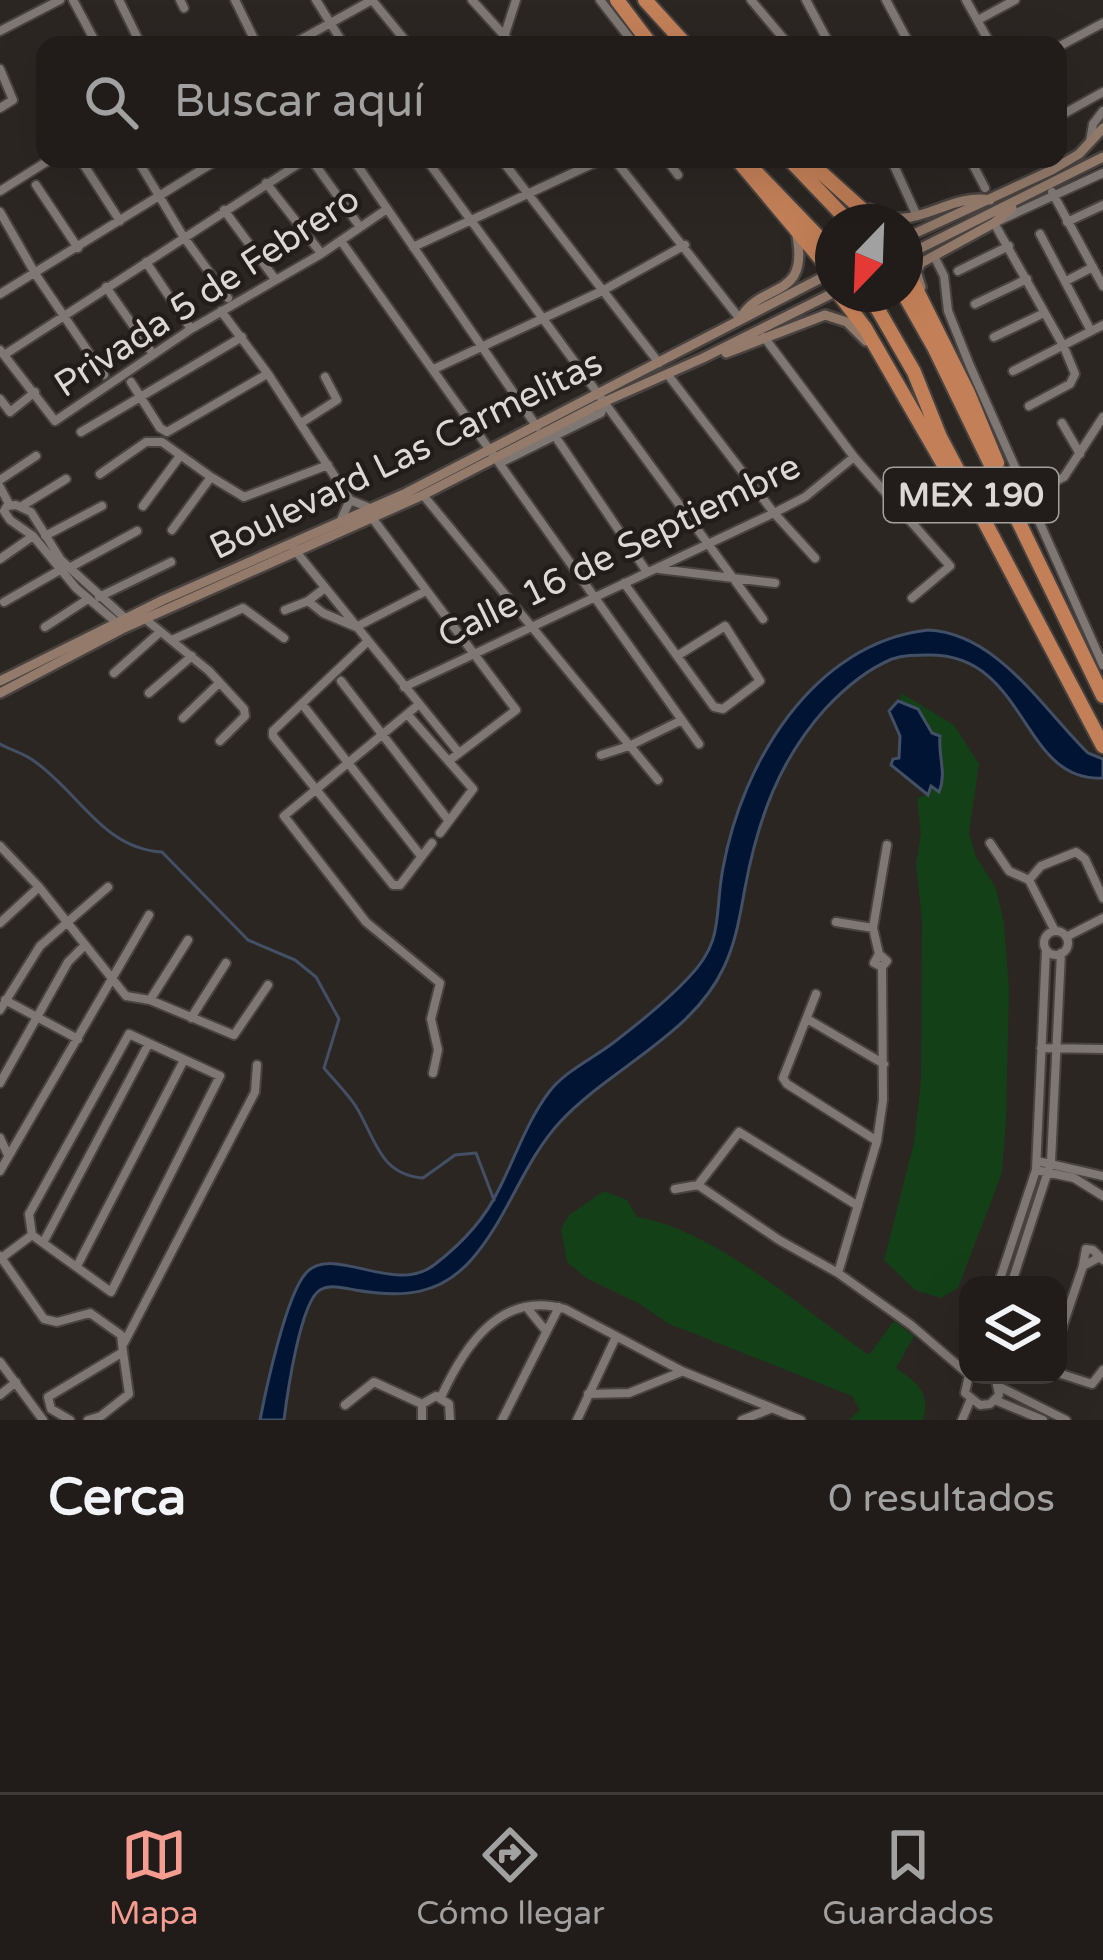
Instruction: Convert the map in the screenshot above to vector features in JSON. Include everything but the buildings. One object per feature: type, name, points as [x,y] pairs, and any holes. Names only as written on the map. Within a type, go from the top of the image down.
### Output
[{"type":"highway","points":[[645,0],[679,36]]},
{"type":"highway","points":[[618,3],[644,36]]},
{"type":"highway","points":[[747,168],[815,255]]},
{"type":"highway","points":[[749,168],[815,234]]},
{"type":"highway","points":[[798,168],[832,204]]},
{"type":"highway","points":[[816,168],[857,204]]},
{"type":"highway","points":[[923,304],[968,393],[1020,525]]},
{"type":"highway","points":[[852,312],[944,468],[996,541]]},
{"type":"highway","name":"MEX 190","points":[[880,312],[914,371],[940,437],[1103,746]]},
{"type":"highway","name":"MEX 190","points":[[913,312],[1101,692]]},
{"type":"main road","points":[[1067,166],[1103,128]]},
{"type":"main road","points":[[923,247],[1103,157]]},
{"type":"main road","points":[[923,230],[990,200],[1048,185],[1065,168]]},
{"type":"main road","points":[[844,192],[865,204]]},
{"type":"main road","points":[[931,320],[916,272],[922,262],[994,223],[1026,196]]},
{"type":"main road","points":[[923,215],[973,198],[990,200]]},
{"type":"main road","points":[[740,320],[751,305],[777,293],[791,279],[800,257],[796,231]]},
{"type":"main road","name":"Boulevard Las Carmelitas","points":[[0,681],[372,514],[815,284]]},
{"type":"main road","name":"Boulevard Las Carmelitas","points":[[294,548],[340,522],[423,495],[536,427],[668,374],[815,303]]},
{"type":"main road","points":[[703,358],[714,358],[816,316],[840,318],[866,340],[901,389]]},
{"type":"main road","name":"Boulevard Las Carmelitas","points":[[0,693],[124,624]]},
{"type":"street","points":[[0,31],[60,0]]},
{"type":"street","points":[[74,0],[92,36]]},
{"type":"street","points":[[119,0],[137,36]]},
{"type":"street","points":[[235,0],[253,36]]},
{"type":"street","points":[[316,0],[337,36]]},
{"type":"street","points":[[309,36],[372,0],[402,36]]},
{"type":"street","points":[[472,0],[505,35],[516,0]]},
{"type":"street","points":[[600,0],[627,36]]},
{"type":"street","points":[[806,0],[825,36]]},
{"type":"street","points":[[886,0],[905,36]]},
{"type":"street","points":[[966,0],[986,36]]},
{"type":"street","points":[[978,20],[1015,0]]},
{"type":"street","points":[[755,1],[782,36]]},
{"type":"street","points":[[1067,41],[1103,22]]},
{"type":"street","points":[[0,69],[14,100],[0,108]]},
{"type":"street","points":[[1067,112],[1103,92]]},
{"type":"street","points":[[1090,141],[1093,124],[1103,111]]},
{"type":"street","points":[[0,190],[36,168]]},
{"type":"street","points":[[86,168],[120,221]]},
{"type":"street","points":[[143,168],[183,236],[228,298]]},
{"type":"street","points":[[0,294],[196,168]]},
{"type":"street","points":[[0,399],[10,412],[35,392],[2,353],[293,168]]},
{"type":"street","points":[[316,168],[360,227]]},
{"type":"street","points":[[362,168],[536,427]]},
{"type":"street","points":[[433,168],[763,619]]},
{"type":"street","points":[[508,168],[659,363]]},
{"type":"street","points":[[413,247],[584,168]]},
{"type":"street","points":[[621,168],[740,320]]},
{"type":"street","points":[[672,168],[678,175]]},
{"type":"street","points":[[895,168],[911,204]]},
{"type":"street","points":[[975,168],[986,188]]},
{"type":"street","points":[[1029,406],[1075,380],[1064,347],[994,223],[1048,185],[1103,173]]},
{"type":"street","points":[[266,183],[321,254]]},
{"type":"street","points":[[36,185],[78,248]]},
{"type":"street","points":[[1048,185],[1103,286]]},
{"type":"street","points":[[1067,222],[1103,205]]},
{"type":"street","name":"Privada 5 de Febrero","points":[[35,392],[55,421],[191,329],[321,254],[387,208]]},
{"type":"street","points":[[224,210],[275,279]]},
{"type":"street","points":[[0,212],[104,376]]},
{"type":"street","points":[[1040,235],[1091,332]]},
{"type":"street","points":[[341,241],[699,744]]},
{"type":"street","points":[[434,369],[602,291],[685,245]]},
{"type":"street","points":[[958,271],[1009,246]]},
{"type":"street","points":[[934,256],[970,366],[1103,665]]},
{"type":"street","points":[[146,262],[191,329]]},
{"type":"street","points":[[1066,280],[1093,267]]},
{"type":"street","points":[[975,304],[1027,279]]},
{"type":"street","points":[[106,287],[153,354]]},
{"type":"street","points":[[221,311],[350,500],[372,514],[516,710],[450,760]]},
{"type":"street","points":[[994,337],[1044,313]]},
{"type":"street","points":[[1013,371],[1103,325]]},
{"type":"street","points":[[81,432],[242,337]]},
{"type":"street","points":[[764,337],[854,457],[950,566],[912,598]]},
{"type":"street","points":[[131,382],[167,432],[268,374]]},
{"type":"street","points":[[668,374],[815,558]]},
{"type":"street","points":[[301,423],[338,400],[325,377]]},
{"type":"street","name":"Boulevard Las Carmelitas","points":[[495,454],[505,461],[601,413],[603,397]]},
{"type":"street","points":[[1028,495],[1064,477],[1103,417]]},
{"type":"street","points":[[1062,423],[1080,454]]},
{"type":"street","points":[[556,436],[647,572]]},
{"type":"street","points":[[100,474],[146,442],[162,442],[244,497],[328,465]]},
{"type":"street","points":[[36,456],[0,484],[7,518],[33,536],[124,624]]},
{"type":"street","points":[[142,506],[180,456]]},
{"type":"street","name":"Calle 16 de Septiembre","points":[[404,687],[774,512],[805,496],[854,457]]},
{"type":"street","points":[[172,530],[211,477]]},
{"type":"street","points":[[4,509],[22,506],[66,479]]},
{"type":"street","points":[[423,495],[658,780]]},
{"type":"street","points":[[340,522],[350,500]]},
{"type":"street","points":[[22,506],[34,516],[64,569]]},
{"type":"street","points":[[46,536],[101,506]]},
{"type":"street","points":[[4,602],[137,531]]},
{"type":"street","points":[[0,559],[33,536]]},
{"type":"street","points":[[294,548],[459,753]]},
{"type":"street","points":[[45,627],[171,562]]},
{"type":"street","points":[[658,569],[775,583]]},
{"type":"street","points":[[624,583],[677,656],[718,710],[760,681],[724,626],[677,656]]},
{"type":"street","points":[[285,610],[325,588]]},
{"type":"street","points":[[308,601],[323,614],[356,627],[426,591]]},
{"type":"street","points":[[172,640],[243,608],[284,638]]},
{"type":"street","points":[[142,615],[192,656],[244,709],[244,716],[220,741]]},
{"type":"street","points":[[114,673],[160,632]]},
{"type":"street","points":[[368,641],[273,736],[396,887],[432,843]]},
{"type":"street","points":[[149,693],[192,656]]},
{"type":"street","points":[[341,681],[449,820]]},
{"type":"street","points":[[183,718],[218,684]]},
{"type":"street","points":[[302,704],[421,856]]},
{"type":"street","points":[[418,705],[284,816],[366,922],[440,983],[431,1019],[438,1050],[433,1073]]},
{"type":"street","points":[[409,715],[473,789],[440,833]]},
{"type":"street","points":[[601,755],[682,720]]},
{"type":"street","points":[[990,843],[1009,872],[1029,880],[1054,931],[1066,937]]},
{"type":"street","points":[[838,1273],[877,1141],[884,1064],[882,967],[887,961],[879,954],[873,928],[886,845]]},
{"type":"street","points":[[0,846],[126,996],[150,1000],[234,1035],[268,985]]},
{"type":"street","points":[[1029,880],[1041,866],[1076,852],[1085,860],[1103,898]]},
{"type":"street","points":[[0,870],[14,860]]},
{"type":"street","points":[[0,923],[39,887]]},
{"type":"street","points":[[78,1039],[3,1005],[34,952],[108,887]]},
{"type":"street","points":[[0,1171],[149,915]]},
{"type":"street","points":[[1066,937],[1103,918]]},
{"type":"street","points":[[836,922],[873,928]]},
{"type":"street","points":[[1001,1276],[1036,1166],[1044,940],[1054,931]]},
{"type":"street","points":[[1016,1276],[1050,1167],[1061,953],[1066,937]]},
{"type":"street","points":[[150,1000],[188,940]]},
{"type":"street","points":[[0,1083],[68,962],[85,945]]},
{"type":"street","points":[[1046,950],[1061,953]]},
{"type":"street","points":[[191,1018],[226,963]]},
{"type":"street","points":[[816,994],[780,1079],[877,1141]]},
{"type":"street","points":[[808,1020],[884,1064]]},
{"type":"street","points":[[129,1034],[220,1076],[111,1292],[32,1235],[30,1212],[129,1034]]},
{"type":"street","points":[[44,1243],[149,1043]]},
{"type":"street","points":[[1041,1048],[1103,1049]]},
{"type":"street","points":[[77,1267],[184,1060]]},
{"type":"street","points":[[70,1420],[51,1409],[48,1396],[123,1347],[255,1091],[257,1065]]},
{"type":"street","points":[[675,1190],[698,1185],[739,1128],[858,1206]]},
{"type":"street","points":[[0,1138],[8,1154]]},
{"type":"street","points":[[1036,1166],[1103,1176]]},
{"type":"street","points":[[1075,1175],[1103,1196]]},
{"type":"street","points":[[698,1185],[778,1240],[838,1273],[911,1325],[959,1367]]},
{"type":"street","points":[[32,1235],[0,1258],[44,1319],[57,1322],[90,1313],[121,1335],[129,1394],[88,1420]]},
{"type":"street","points":[[1067,1296],[1083,1266],[1086,1249],[1101,1259]]},
{"type":"street","points":[[527,1307],[546,1331]]},
{"type":"street","points":[[441,1397],[466,1350],[484,1328],[527,1307],[559,1307],[682,1371],[801,1420]]},
{"type":"street","points":[[502,1420],[559,1307]]},
{"type":"street","points":[[577,1420],[615,1339]]},
{"type":"street","points":[[0,1362],[44,1420]]},
{"type":"street","points":[[1067,1376],[1093,1384],[1103,1370]]},
{"type":"street","points":[[588,1394],[629,1393],[682,1371]]},
{"type":"street","points":[[0,1395],[16,1382]]},
{"type":"street","points":[[345,1406],[374,1382],[422,1404]]},
{"type":"street","points":[[962,1420],[970,1401],[965,1384]]},
{"type":"street","points":[[999,1384],[1066,1420]]},
{"type":"street","points":[[970,1401],[985,1405],[995,1400],[1000,1387]]},
{"type":"street","points":[[422,1420],[422,1404],[430,1397],[441,1397],[452,1408],[451,1420]]},
{"type":"street","points":[[746,1399],[743,1419],[771,1409]]},
{"type":"street","points":[[995,1400],[1043,1420]]},
{"type":"street","points":[[979,1420],[985,1405]]},
{"type":"green space","points":[[901,693],[954,725],[979,764],[969,833],[976,857],[996,888],[1009,989],[1002,1173],[958,1288],[941,1298],[915,1290],[884,1260],[914,1143],[921,1081],[917,798],[930,794],[931,786],[940,791],[942,777],[940,736],[932,733],[918,709],[900,701]]},
{"type":"green space","points":[[604,1191],[627,1200],[637,1217],[667,1225],[728,1255],[869,1355],[894,1321],[914,1336],[896,1368],[920,1389],[925,1402],[923,1420],[849,1420],[860,1410],[852,1396],[667,1323],[586,1278],[567,1262],[561,1229],[569,1215]]},
{"type":"water","points":[[928,630],[953,634],[997,658],[1088,753],[1103,759],[1103,778],[1076,774],[1055,761],[1005,694],[986,674],[961,660],[901,657],[857,680],[810,728],[783,770],[757,838],[732,948],[710,991],[672,1032],[560,1122],[485,1243],[447,1281],[404,1293],[337,1287],[320,1290],[301,1330],[284,1420],[260,1420],[284,1321],[306,1273],[331,1263],[383,1273],[418,1273],[462,1240],[493,1200],[528,1127],[555,1085],[653,1012],[700,964],[713,938],[723,868],[747,788],[790,714],[850,658],[887,640]]},
{"type":"water","points":[[898,701],[918,709],[932,733],[940,736],[939,792],[931,786],[928,795],[891,765],[899,758],[900,736],[889,711]]},
{"type":"waterway","points":[[0,744],[34,761],[123,841],[162,852],[248,940],[295,960],[316,977],[339,1019],[324,1068],[355,1105],[387,1162],[396,1170],[423,1178],[455,1155],[476,1153],[494,1200]]}]
